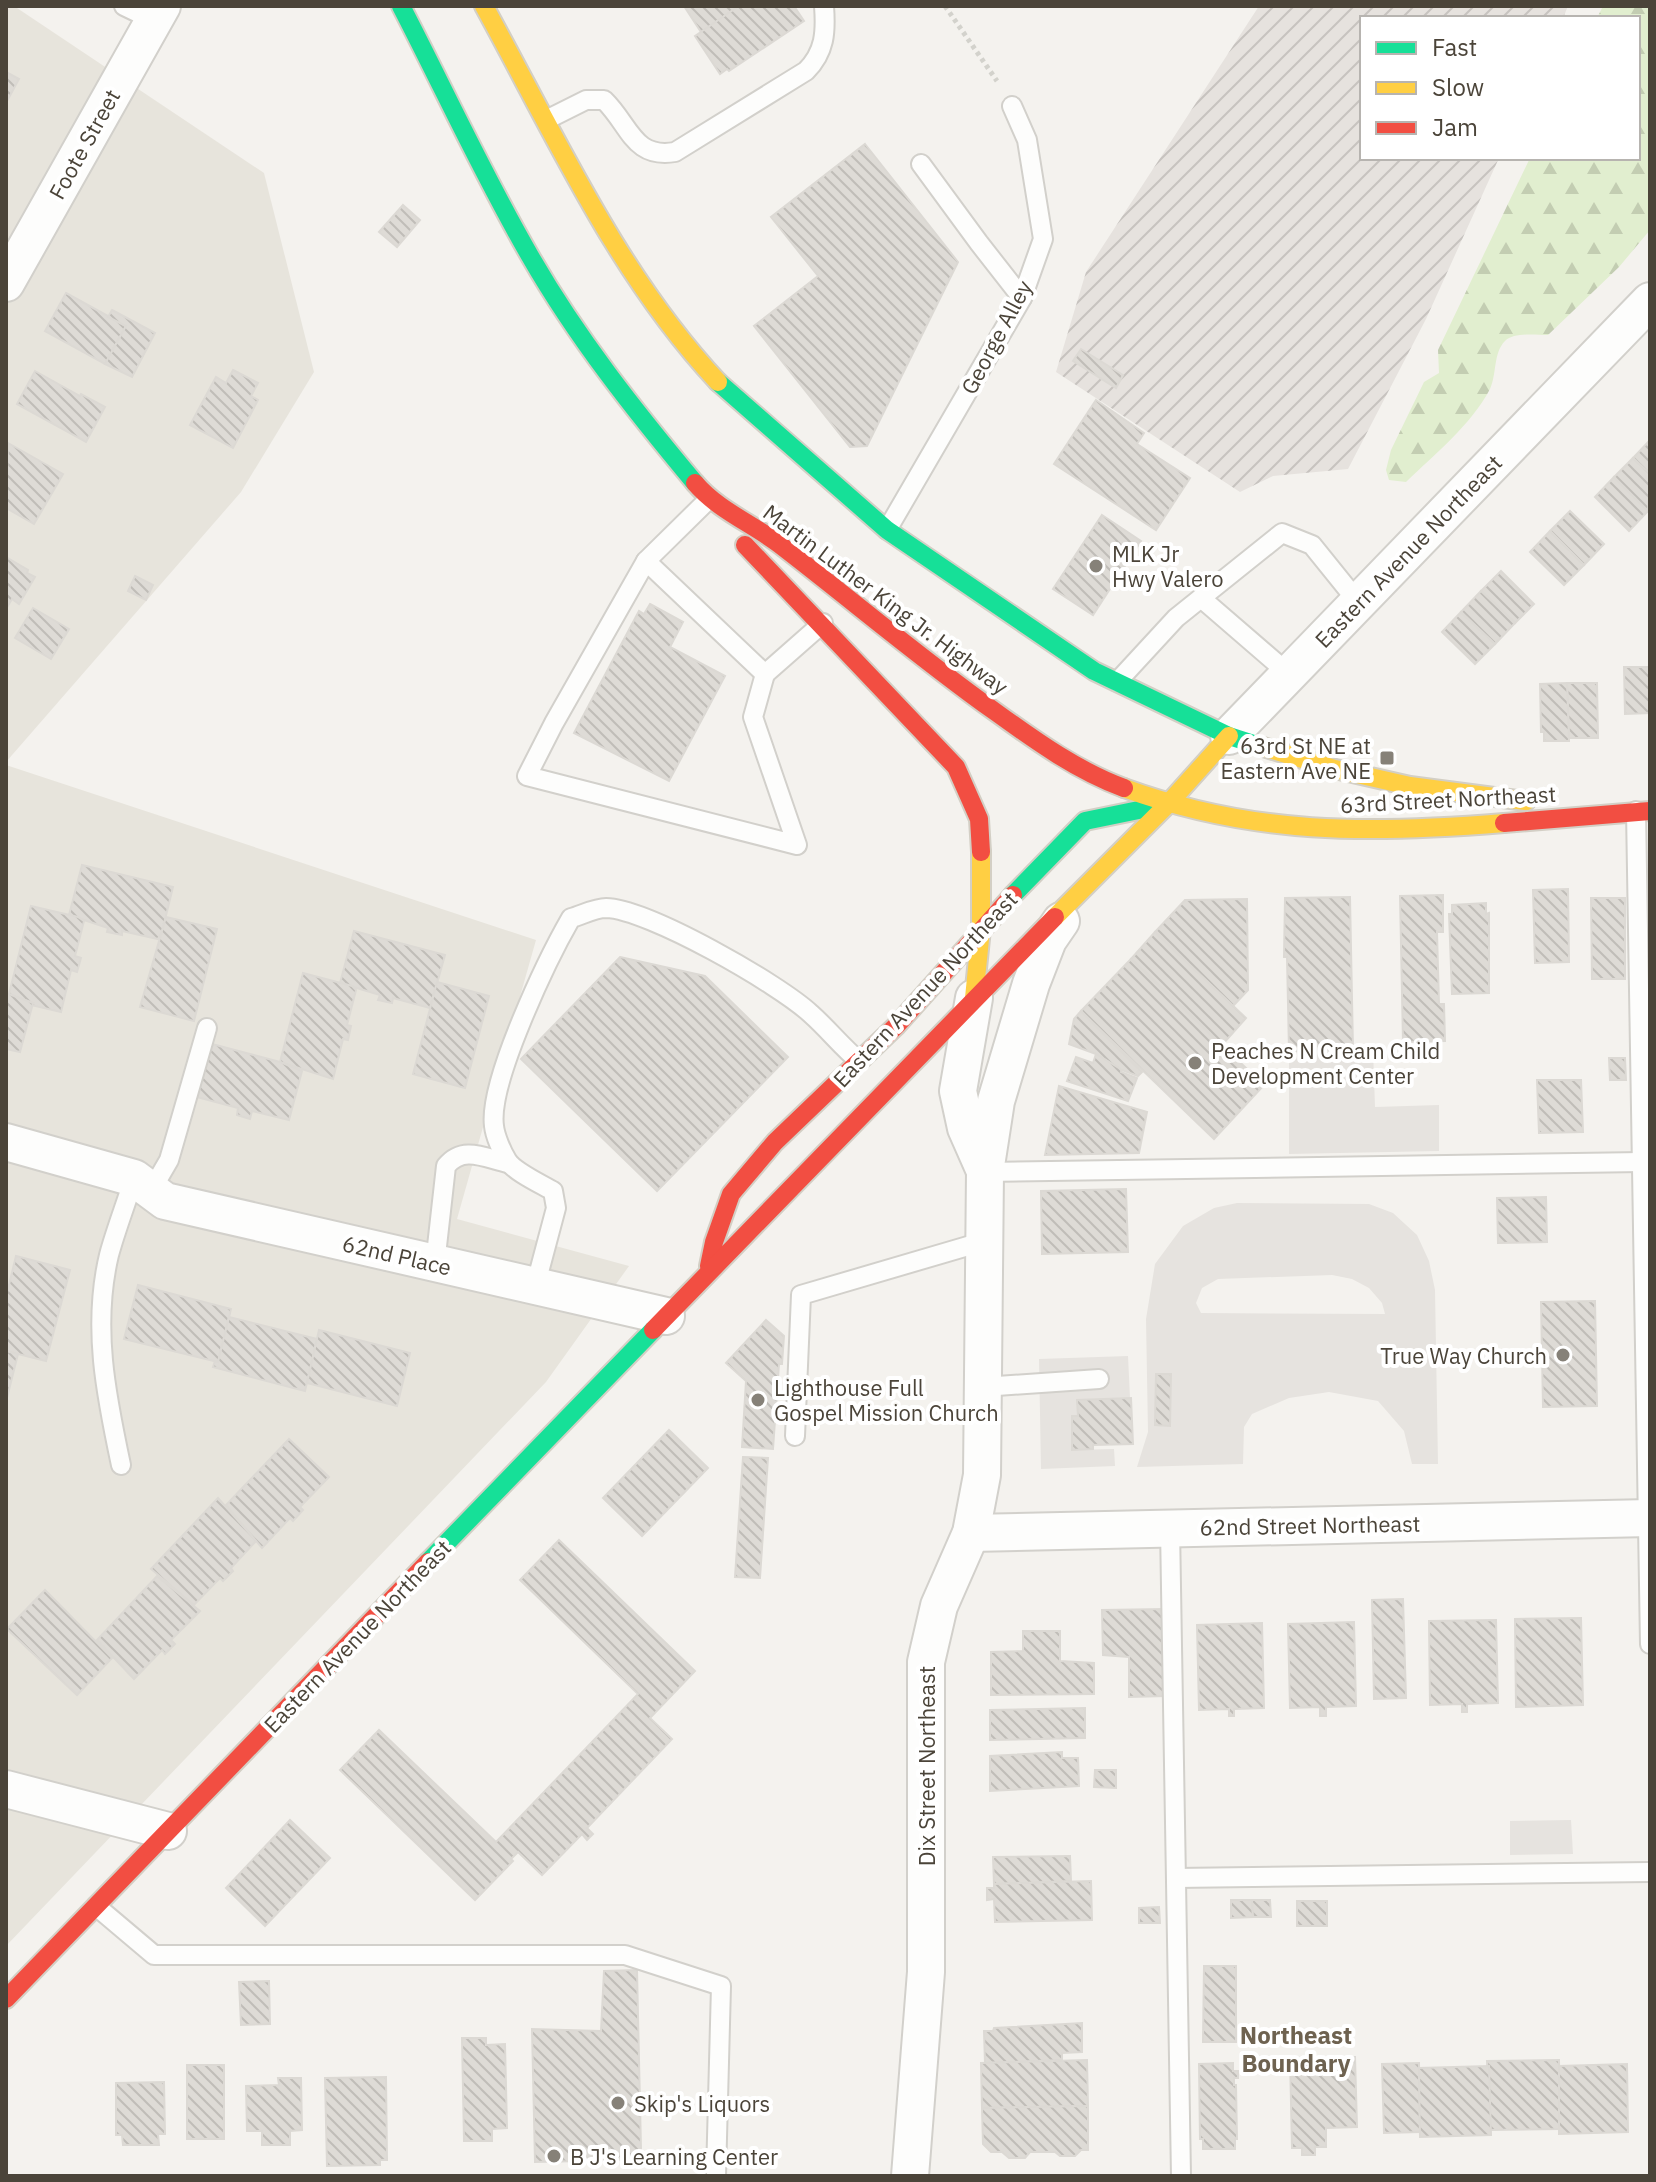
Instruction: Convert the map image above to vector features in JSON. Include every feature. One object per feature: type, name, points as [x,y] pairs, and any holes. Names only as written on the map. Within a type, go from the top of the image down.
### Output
[{"type":"main road","name":"Martin Luther King Jr. Highway","points":[[401,6],[530,256],[632,408],[709,499],[776,542],[940,673],[1035,740],[1097,778],[1168,804]]},
{"type":"main road","points":[[484,6],[610,236],[682,343],[722,386],[887,530],[1094,671],[1229,736]]},
{"type":"main road","points":[[709,499],[746,547],[956,767],[979,819],[982,851],[981,929],[974,998]]},
{"type":"main road","name":"Eastern Avenue Northeast","points":[[6,1999],[974,998],[1168,804],[1229,736]]},
{"type":"main road","name":"63rd Street Northeast","points":[[1229,736],[1335,769],[1410,786],[1488,798],[1643,811]]},
{"type":"main road","name":"Eastern Avenue Northeast","points":[[708,1273],[714,1242],[731,1194],[775,1142],[897,1025],[981,929],[1085,821],[1168,804]]},
{"type":"main road","name":"63rd Street Northeast","points":[[1168,804],[1248,822],[1345,830],[1429,829],[1643,811]]},
{"type":"street","name":"Foote Street","points":[[6,283],[146,11]]},
{"type":"street","name":"Eastern Avenue Northeast","points":[[1229,736],[1650,301]]},
{"type":"street","name":"Dix Street Northeast","points":[[910,2176],[926,1972],[926,1662],[939,1606],[971,1533],[983,1464],[985,1172],[996,1101],[1031,984],[1048,940],[1085,887]]},
{"type":"street","name":"Dix Street Northeast","points":[[974,998],[958,1091],[966,1128],[985,1172]]},
{"type":"street","name":"62nd Place","points":[[6,1142],[142,1184],[165,1201],[666,1316]]},
{"type":"street","name":"62nd Street Northeast","points":[[971,1533],[1649,1518]]},
{"type":"street","points":[[6,1789],[168,1831]]},
{"type":"lane","points":[[546,120],[586,100],[604,100],[639,145],[649,152],[675,152],[806,71],[817,60],[824,44],[824,6]]},
{"type":"lane","name":"George Alley","points":[[887,530],[1022,298],[1043,239],[1027,140],[1012,106]]},
{"type":"lane","points":[[921,164],[1022,298]]},
{"type":"lane","points":[[709,499],[646,561],[527,776],[797,845],[753,717],[765,674],[850,601]]},
{"type":"lane","points":[[1117,682],[1176,618],[1282,533],[1312,545],[1358,602]]},
{"type":"lane","points":[[646,561],[765,674]]},
{"type":"lane","points":[[1201,598],[1289,674]]},
{"type":"lane","points":[[1643,811],[1642,1162],[1650,1644]]},
{"type":"lane","points":[[508,1163],[494,1126],[495,1103],[504,1069],[545,963],[571,918],[604,908],[633,913],[730,959],[811,1013],[835,1041],[859,1061]]},
{"type":"lane","points":[[121,1465],[105,1393],[100,1333],[109,1256],[142,1184],[169,1160],[207,1028]]},
{"type":"lane","points":[[435,1264],[446,1166],[454,1156],[463,1153],[508,1163],[553,1191],[556,1208],[535,1287]]},
{"type":"lane","points":[[985,1172],[1642,1162]]},
{"type":"lane","points":[[795,1436],[801,1295],[985,1241]]},
{"type":"lane","points":[[983,1387],[1099,1379]]},
{"type":"lane","points":[[1170,1528],[1181,2176]]},
{"type":"lane","points":[[1176,1878],[1650,1872]]},
{"type":"lane","points":[[96,1906],[154,1955],[625,1955],[721,1986],[716,2176]]},
{"type":"path","points":[[945,6],[1012,106]]},
{"type":"shaded area","points":[[6,6],[14,6],[264,173],[314,372],[241,492],[6,762]]},
{"type":"shaded area","points":[[1259,6],[1568,6],[1564,16],[1360,16],[1360,160],[1498,160],[1426,319],[1348,469],[1273,476],[1240,492],[1056,372],[1086,272]]},
{"type":"shaded area","points":[[6,765],[536,940],[457,1219],[629,1266],[546,1382],[6,1946]]},
{"type":"shaded area","points":[[1373,1049],[1375,1107],[1439,1105],[1439,1151],[1289,1154],[1289,1051]]},
{"type":"shaded area","points":[[1237,1203],[1369,1204],[1393,1213],[1417,1235],[1429,1261],[1435,1290],[1438,1464],[1412,1464],[1404,1431],[1378,1401],[1329,1392],[1289,1398],[1252,1414],[1244,1427],[1243,1464],[1137,1467],[1148,1432],[1146,1319],[1155,1264],[1183,1226],[1214,1208]],"holes":[[[1332,1275],[1352,1279],[1369,1288],[1382,1303],[1385,1314],[1201,1313],[1196,1303],[1202,1288],[1218,1279]],[[1171,1374],[1170,1425],[1155,1425],[1156,1375]]]},
{"type":"shaded area","points":[[1128,1356],[1130,1398],[1077,1400],[1078,1416],[1072,1417],[1072,1450],[1114,1449],[1115,1466],[1041,1469],[1039,1359]]},
{"type":"shaded area","points":[[1571,1820],[1573,1854],[1510,1855],[1510,1821]]},
{"type":"green space","points":[[1603,6],[1650,6],[1650,230],[1619,267],[1548,335],[1519,335],[1505,341],[1499,351],[1490,389],[1473,415],[1406,482],[1389,480],[1386,470],[1391,450],[1424,382],[1439,373],[1438,350],[1529,160],[1640,160],[1640,16],[1598,16]]},
{"type":"building","points":[[684,6],[739,6],[701,32]]},
{"type":"building","points":[[739,6],[794,6],[804,21],[720,74],[695,36]]},
{"type":"building","points":[[6,72],[19,79],[6,103]]},
{"type":"building","points":[[865,144],[958,262],[867,446],[850,447],[754,326],[818,276],[771,217]]},
{"type":"building","points":[[403,205],[420,220],[397,247],[379,232]]},
{"type":"building","points":[[66,293],[126,326],[105,364],[45,331]]},
{"type":"building","points":[[112,310],[155,333],[132,377],[105,364],[126,326],[108,317]]},
{"type":"building","points":[[1081,349],[1123,375],[1116,388],[1073,361]]},
{"type":"building","points":[[233,370],[258,383],[251,396],[258,400],[233,448],[190,425],[216,377],[226,383]]},
{"type":"building","points":[[35,371],[105,407],[86,442],[17,404]]},
{"type":"building","points":[[1096,400],[1144,433],[1137,444],[1190,478],[1156,530],[1054,464]]},
{"type":"building","points":[[1650,440],[1650,474],[1633,458]]},
{"type":"building","points":[[8,443],[63,474],[34,524],[6,508]]},
{"type":"building","points":[[1633,458],[1650,474],[1648,511],[1614,477]]},
{"type":"building","points":[[1614,477],[1648,511],[1629,531],[1595,497]]},
{"type":"building","points":[[1570,511],[1604,544],[1584,565],[1550,531]]},
{"type":"building","points":[[1102,515],[1141,541],[1093,615],[1053,589]]},
{"type":"building","points":[[1550,531],[1584,565],[1564,585],[1530,552]]},
{"type":"building","points":[[6,557],[35,577],[19,604],[12,599],[6,609]]},
{"type":"building","points":[[1501,571],[1534,604],[1515,623],[1481,591]]},
{"type":"building","points":[[135,576],[153,585],[146,600],[128,591]]},
{"type":"building","points":[[1481,591],[1515,623],[1495,644],[1461,612]]},
{"type":"building","points":[[650,604],[683,622],[670,647],[725,676],[669,781],[574,733],[639,611],[644,614]]},
{"type":"building","points":[[33,608],[69,629],[51,659],[15,638]]},
{"type":"building","points":[[1461,612],[1495,644],[1475,664],[1442,632]]},
{"type":"building","points":[[1624,667],[1650,667],[1650,713],[1625,714]]},
{"type":"building","points":[[1567,683],[1597,683],[1598,738],[1569,738]]},
{"type":"building","points":[[1567,683],[1569,741],[1544,741],[1540,684]]},
{"type":"building","points":[[82,865],[173,887],[158,939],[122,931],[122,935],[107,932],[108,928],[69,915]]},
{"type":"building","points":[[1568,889],[1569,962],[1535,963],[1533,890]]},
{"type":"building","points":[[1443,895],[1443,932],[1437,932],[1439,1004],[1444,1004],[1445,1041],[1403,1042],[1400,896]]},
{"type":"building","points":[[1350,897],[1353,1050],[1289,1051],[1287,957],[1284,957],[1285,898]]},
{"type":"building","points":[[1591,898],[1625,898],[1625,979],[1592,979]]},
{"type":"building","points":[[1247,899],[1248,990],[1233,1006],[1155,932],[1185,900]]},
{"type":"building","points":[[1486,903],[1486,914],[1489,913],[1489,993],[1452,994],[1449,914],[1452,914],[1452,905]]},
{"type":"building","points":[[31,906],[84,921],[75,956],[81,958],[77,972],[71,970],[61,1012],[31,1005],[33,1003],[9,994]]},
{"type":"building","points":[[166,917],[217,929],[194,1021],[140,1007]]},
{"type":"building","points":[[354,931],[445,955],[430,1008],[393,998],[392,1003],[378,1000],[380,995],[340,983]]},
{"type":"building","points":[[1155,932],[1246,1018],[1222,1045],[1131,959]]},
{"type":"building","points":[[620,957],[705,976],[788,1057],[657,1191],[521,1059]]},
{"type":"building","points":[[1131,959],[1264,1085],[1214,1139],[1081,1011]]},
{"type":"building","points":[[303,973],[352,986],[356,990],[347,1025],[351,1026],[348,1040],[343,1039],[333,1079],[280,1062]]},
{"type":"building","points":[[437,982],[489,996],[465,1088],[413,1074]]},
{"type":"building","points":[[6,993],[33,1003],[20,1052],[6,1049]]},
{"type":"building","points":[[1081,1011],[1142,1072],[1138,1076],[1069,1044],[1074,1019]]},
{"type":"building","points":[[212,1044],[302,1071],[289,1120],[252,1111],[250,1119],[237,1115],[238,1108],[197,1097]]},
{"type":"building","points":[[1096,1054],[1121,1072],[1137,1078],[1128,1101],[1067,1081],[1076,1057],[1093,1063]]},
{"type":"building","points":[[1609,1058],[1625,1058],[1626,1080],[1610,1080]]},
{"type":"building","points":[[1537,1080],[1581,1080],[1583,1132],[1539,1133]]},
{"type":"building","points":[[1059,1086],[1147,1112],[1139,1153],[1045,1155]]},
{"type":"building","points":[[1126,1189],[1128,1252],[1042,1254],[1041,1191]]},
{"type":"building","points":[[1546,1197],[1547,1242],[1498,1243],[1497,1198]]},
{"type":"building","points":[[16,1256],[70,1270],[46,1361],[6,1351],[6,1297]]},
{"type":"building","points":[[138,1285],[231,1309],[218,1362],[124,1339]]},
{"type":"building","points":[[1595,1301],[1597,1406],[1543,1407],[1541,1302]]},
{"type":"building","points":[[229,1317],[317,1339],[305,1391],[213,1367],[215,1361],[218,1362]]},
{"type":"building","points":[[766,1320],[784,1336],[773,1449],[742,1447],[746,1381],[726,1363]]},
{"type":"building","points":[[319,1330],[410,1353],[397,1406],[307,1383]]},
{"type":"building","points":[[6,1351],[18,1354],[6,1402]]},
{"type":"building","points":[[1156,1374],[1171,1374],[1170,1426],[1155,1425]]},
{"type":"building","points":[[1131,1398],[1133,1444],[1093,1445],[1093,1449],[1072,1450],[1072,1416],[1078,1416],[1077,1400]]},
{"type":"building","points":[[669,1430],[708,1468],[642,1536],[603,1498]]},
{"type":"building","points":[[289,1439],[329,1477],[300,1507],[303,1510],[293,1521],[290,1518],[262,1548],[226,1505]]},
{"type":"building","points":[[743,1457],[768,1458],[760,1578],[735,1577]]},
{"type":"building","points":[[218,1498],[256,1541],[231,1568],[233,1571],[223,1581],[220,1578],[194,1605],[151,1569]]},
{"type":"building","points":[[559,1540],[695,1671],[650,1718],[672,1739],[587,1828],[593,1834],[587,1840],[582,1834],[542,1875],[518,1852],[475,1900],[340,1770],[379,1730],[496,1842],[638,1694],[520,1580]]},
{"type":"building","points":[[157,1576],[200,1611],[171,1640],[175,1644],[165,1654],[162,1650],[134,1679],[97,1640]]},
{"type":"building","points":[[45,1590],[112,1658],[77,1695],[7,1629]]},
{"type":"building","points":[[1403,1599],[1406,1698],[1374,1699],[1372,1600]]},
{"type":"building","points":[[1165,1609],[1166,1696],[1129,1697],[1129,1657],[1103,1655],[1102,1610]]},
{"type":"building","points":[[1581,1618],[1583,1705],[1516,1707],[1515,1619]]},
{"type":"building","points":[[1496,1620],[1498,1703],[1467,1704],[1467,1712],[1462,1712],[1462,1704],[1430,1705],[1429,1621]]},
{"type":"building","points":[[1354,1622],[1356,1706],[1326,1707],[1326,1716],[1320,1716],[1320,1707],[1290,1708],[1288,1624]]},
{"type":"building","points":[[1262,1623],[1264,1708],[1234,1709],[1234,1716],[1229,1716],[1229,1709],[1199,1710],[1197,1625]]},
{"type":"building","points":[[1023,1631],[1060,1631],[1060,1661],[1094,1663],[1094,1694],[991,1695],[991,1652],[1023,1651]]},
{"type":"building","points":[[1085,1708],[1085,1738],[990,1740],[990,1710]]},
{"type":"building","points":[[1062,1752],[1062,1758],[1078,1758],[1079,1786],[990,1791],[990,1756]]},
{"type":"building","points":[[1095,1770],[1116,1770],[1116,1788],[1094,1787]]},
{"type":"building","points":[[290,1820],[330,1858],[265,1926],[226,1888]]},
{"type":"building","points":[[1070,1856],[1071,1881],[994,1884],[993,1857]]},
{"type":"building","points":[[1091,1881],[1092,1920],[995,1922],[994,1899],[987,1900],[987,1888],[994,1888],[994,1884]]},
{"type":"building","points":[[1231,1900],[1252,1900],[1253,1917],[1231,1918]]},
{"type":"building","points":[[1252,1900],[1270,1900],[1271,1917],[1253,1917]]},
{"type":"building","points":[[1297,1901],[1327,1901],[1327,1926],[1297,1926]]},
{"type":"building","points":[[1159,1907],[1160,1923],[1139,1923],[1139,1908]]},
{"type":"building","points":[[1204,1966],[1236,1966],[1236,2042],[1203,2042]]},
{"type":"building","points":[[637,1970],[639,2156],[631,2160],[535,2162],[532,2029],[601,2031],[604,1971]]},
{"type":"building","points":[[269,1981],[270,2024],[241,2025],[239,1982]]},
{"type":"building","points":[[1082,2023],[1082,2052],[1062,2053],[1062,2060],[985,2063],[984,2031]]},
{"type":"building","points":[[462,2038],[486,2038],[486,2045],[505,2044],[507,2128],[492,2129],[492,2141],[464,2141]]},
{"type":"building","points":[[1355,2057],[1357,2127],[1326,2128],[1326,2147],[1315,2147],[1315,2155],[1302,2155],[1302,2148],[1292,2148],[1290,2058]]},
{"type":"building","points":[[1087,2060],[1088,2106],[982,2108],[981,2063]]},
{"type":"building","points":[[1559,2060],[1560,2129],[1490,2130],[1487,2061]]},
{"type":"building","points":[[1233,2063],[1233,2071],[1238,2071],[1238,2078],[1234,2078],[1235,2149],[1203,2149],[1203,2139],[1200,2139],[1199,2064]]},
{"type":"building","points":[[1419,2063],[1420,2132],[1384,2133],[1382,2064]]},
{"type":"building","points":[[1627,2064],[1628,2132],[1559,2134],[1559,2066]]},
{"type":"building","points":[[187,2065],[224,2065],[224,2139],[187,2139]]},
{"type":"building","points":[[1489,2066],[1491,2135],[1420,2137],[1419,2068]]},
{"type":"building","points":[[386,2077],[387,2160],[380,2160],[380,2165],[327,2166],[325,2078]]},
{"type":"building","points":[[278,2078],[301,2078],[302,2130],[290,2131],[290,2145],[262,2145],[262,2131],[247,2131],[246,2086],[279,2085]]},
{"type":"building","points":[[164,2082],[165,2134],[158,2134],[159,2145],[123,2145],[122,2135],[116,2135],[116,2083]]},
{"type":"building","points":[[1088,2106],[1088,2150],[1081,2150],[1075,2156],[1030,2152],[1025,2158],[1009,2158],[1002,2152],[991,2152],[983,2144],[982,2108]]},
{"type":"traffic: fast","points":[[401,6],[496,194],[548,286],[608,373],[695,483]]},
{"type":"traffic: fast","points":[[718,382],[887,530],[1094,671],[1229,736],[1260,746]]},
{"type":"traffic: fast","points":[[1013,895],[1085,821],[1168,804]]},
{"type":"traffic: fast","points":[[428,1562],[653,1330]]},
{"type":"traffic: slow","points":[[484,6],[618,250],[682,340],[718,382]]},
{"type":"traffic: slow","points":[[1055,917],[1168,804],[1229,736]]},
{"type":"traffic: slow","points":[[1260,746],[1335,769],[1410,786],[1526,801]]},
{"type":"traffic: slow","points":[[1124,788],[1219,815],[1265,823],[1358,829],[1504,823]]},
{"type":"traffic: slow","points":[[974,998],[981,929],[981,852]]},
{"type":"traffic: jam","points":[[695,483],[724,509],[779,544],[1012,724],[1074,764],[1124,788]]},
{"type":"traffic: jam","points":[[745,545],[956,767],[979,819],[981,852]]},
{"type":"traffic: jam","points":[[1504,823],[1650,811]]},
{"type":"traffic: jam","points":[[709,1266],[731,1194],[775,1142],[897,1025],[1013,895]]},
{"type":"traffic: jam","points":[[653,1330],[1055,917]]},
{"type":"traffic: jam","points":[[6,1999],[428,1562]]},
{"type":"place","name":"MLK Jr Hwy Valero","points":[[1096,566]]},
{"type":"place","name":"63rd St NE at Eastern Ave NE","points":[[1387,758]]},
{"type":"place","name":"Peaches N Cream Child Development Center","points":[[1195,1063]]},
{"type":"place","name":"True Way Church","points":[[1563,1355]]},
{"type":"place","name":"Lighthouse Full Gospel Mission Church","points":[[758,1400]]},
{"type":"place","name":"Skip's Liquors","points":[[618,2103]]},
{"type":"place","name":"B J's Learning Center","points":[[554,2156]]},
{"type":"district","name":"Northeast Boundary","points":[[1296,2049]]}]
